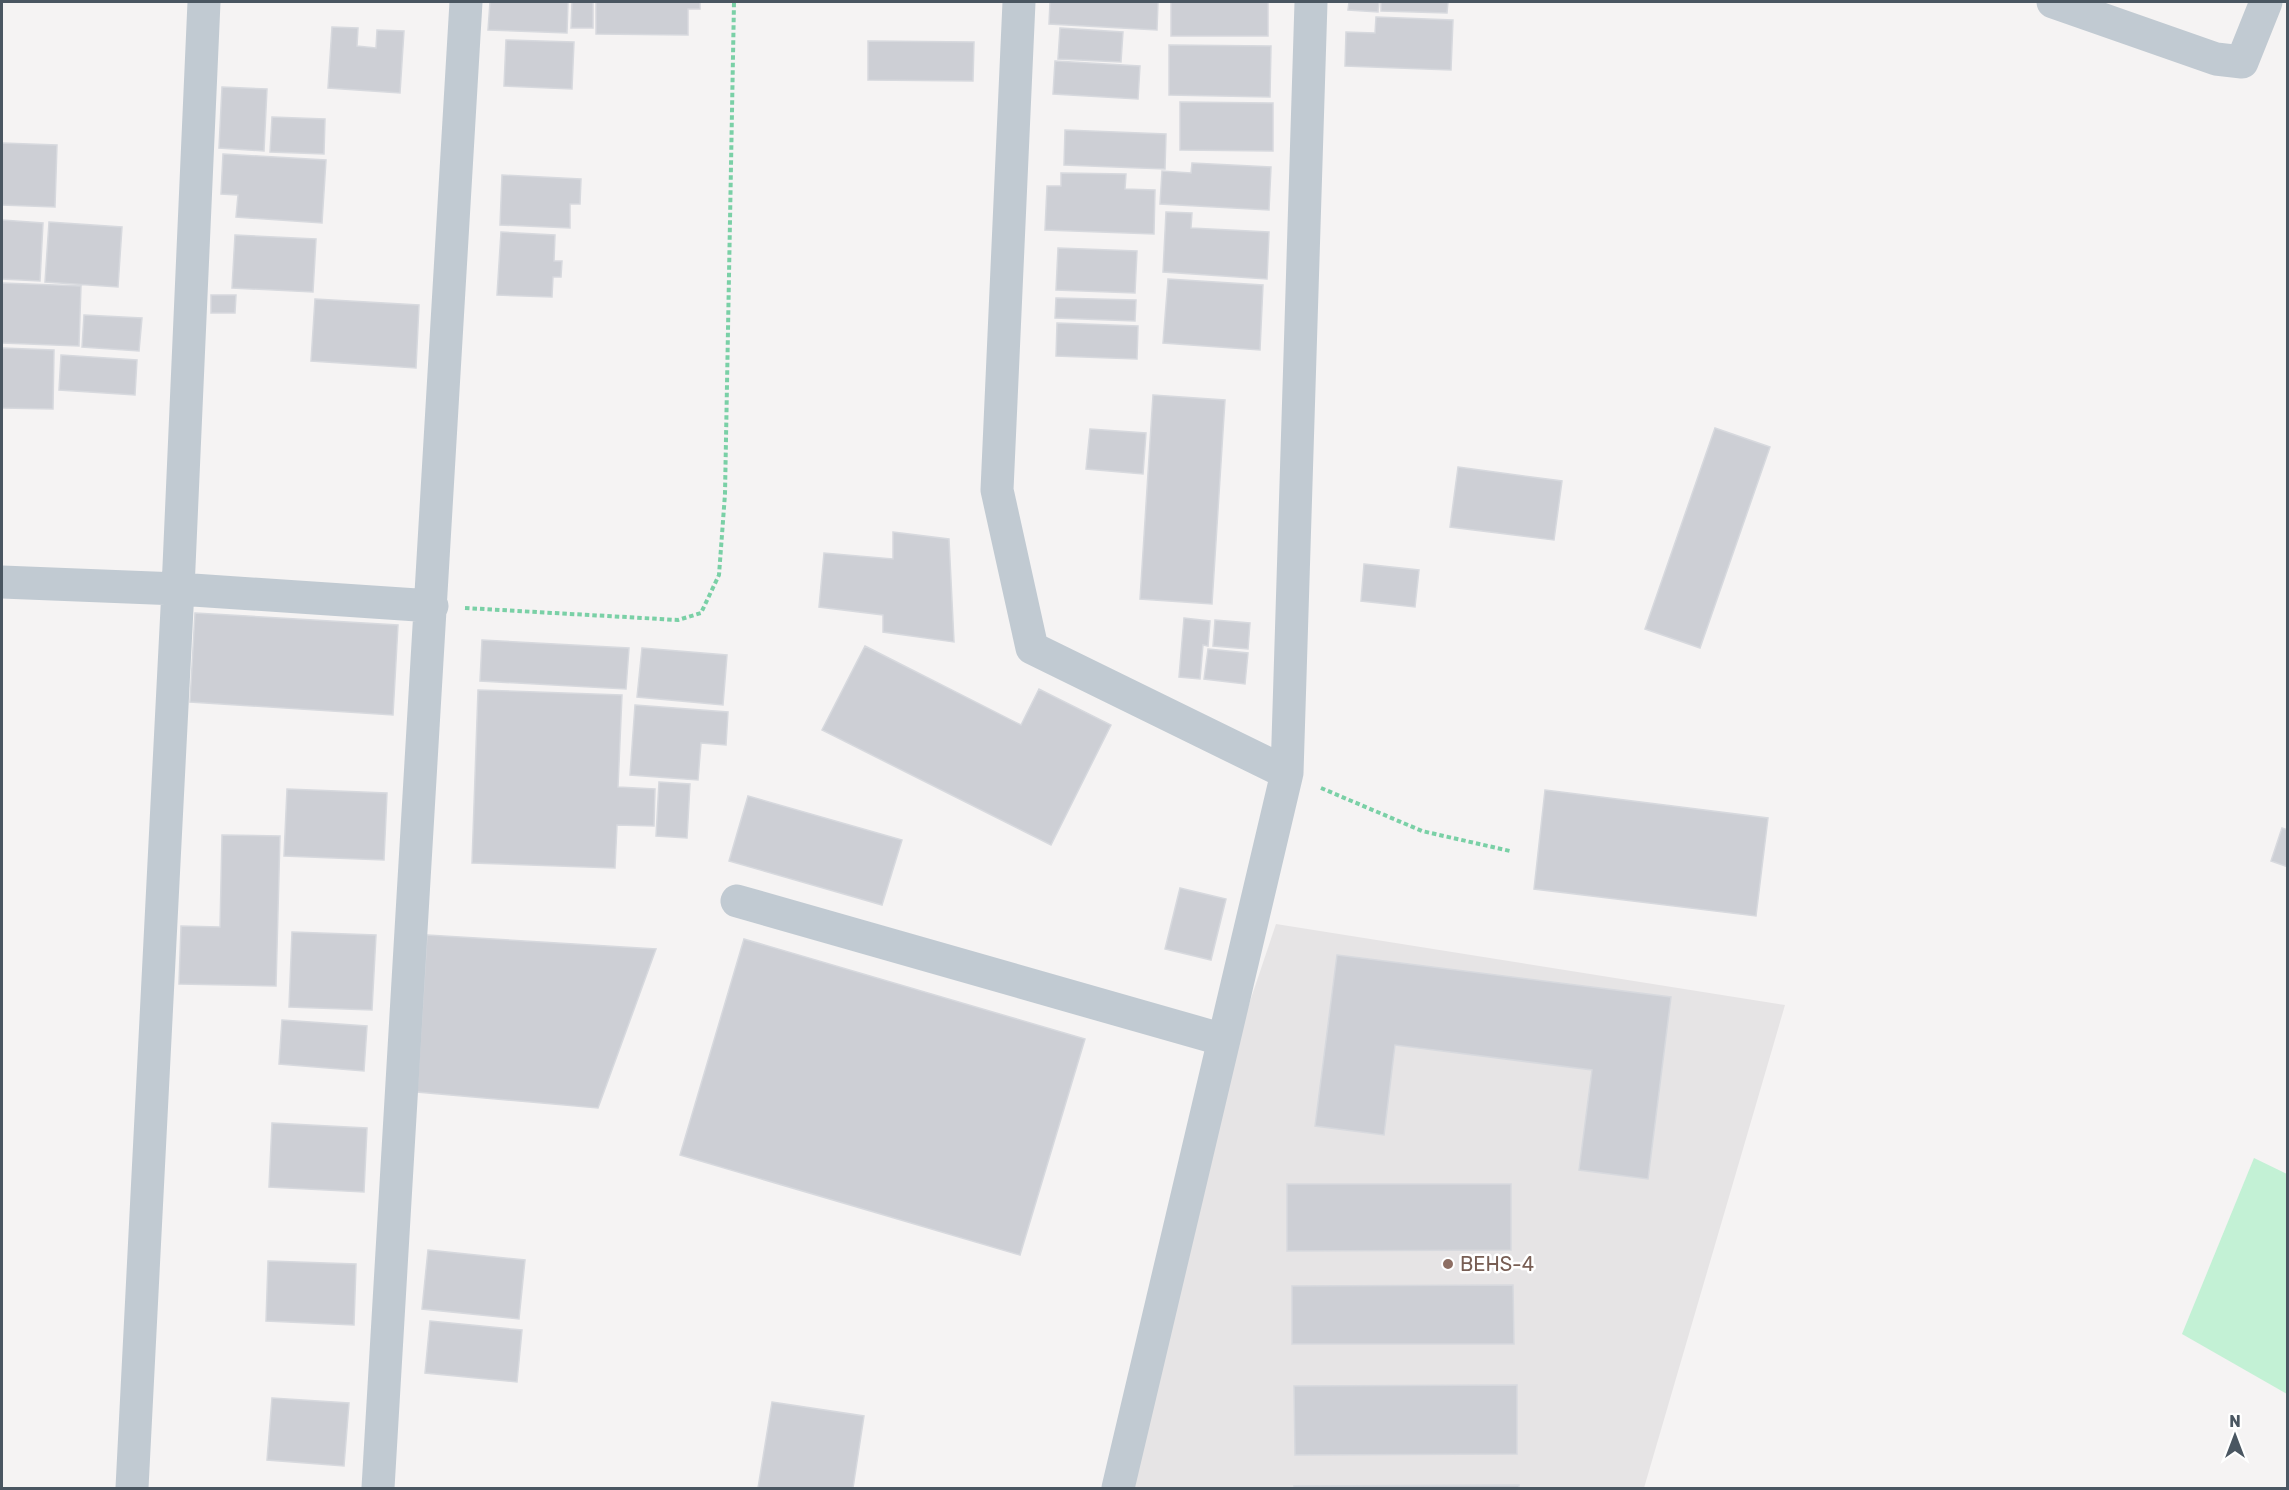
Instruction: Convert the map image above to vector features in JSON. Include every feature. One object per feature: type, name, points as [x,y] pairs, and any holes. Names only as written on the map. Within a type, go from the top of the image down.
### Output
[{"type":"street","points":[[132,1488],[178,589],[204,2]]},
{"type":"street","points":[[378,1488],[466,2]]},
{"type":"street","points":[[1019,2],[997,490],[1032,648],[1287,773]]},
{"type":"street","points":[[1118,1488],[1287,773],[1311,2]]},
{"type":"street","points":[[2054,2],[2216,59],[2242,62],[2266,2]]},
{"type":"street","points":[[2,582],[178,589],[432,606]]},
{"type":"street","points":[[737,901],[1224,1040]]},
{"type":"path","points":[[432,606],[678,620],[701,614],[719,575],[725,494],[734,2]]},
{"type":"path","points":[[1287,773],[1422,831],[1510,851]]},
{"type":"shaded area","name":"BEHS-4","points":[[1276,924],[1785,1005],[1644,1488],[1134,1488],[1237,1040]]},
{"type":"green space","points":[[2254,1158],[2287,1174],[2287,1394],[2182,1334]]},
{"type":"building","points":[[490,2],[568,2],[567,33],[488,30]]},
{"type":"building","points":[[572,2],[593,2],[593,28],[571,28]]},
{"type":"building","points":[[596,2],[700,2],[700,9],[688,9],[688,35],[596,34]]},
{"type":"building","points":[[1050,2],[1158,2],[1157,30],[1049,24]]},
{"type":"building","points":[[1171,2],[1268,2],[1268,36],[1171,36]]},
{"type":"building","points":[[1349,2],[1379,2],[1378,12],[1348,10]]},
{"type":"building","points":[[1381,2],[1448,2],[1447,13],[1381,11]]},
{"type":"building","points":[[1376,17],[1453,20],[1451,70],[1345,66],[1346,32],[1375,33]]},
{"type":"building","points":[[332,27],[358,28],[357,46],[376,48],[377,30],[404,31],[400,93],[328,88]]},
{"type":"building","points":[[1060,28],[1123,32],[1121,62],[1058,59]]},
{"type":"building","points":[[506,40],[574,42],[572,89],[504,86]]},
{"type":"building","points":[[868,41],[974,42],[973,81],[868,80]]},
{"type":"building","points":[[1169,45],[1271,46],[1270,97],[1169,95]]},
{"type":"building","points":[[1055,61],[1140,66],[1138,99],[1053,94]]},
{"type":"building","points":[[222,87],[267,89],[264,151],[219,148]]},
{"type":"building","points":[[1180,102],[1273,103],[1273,151],[1180,150]]},
{"type":"building","points":[[272,117],[325,119],[324,154],[270,152]]},
{"type":"building","points":[[1065,130],[1166,134],[1165,169],[1064,165]]},
{"type":"building","points":[[2,143],[57,145],[55,207],[2,205]]},
{"type":"building","points":[[223,154],[326,160],[322,223],[236,217],[238,195],[221,194]]},
{"type":"building","points":[[1192,163],[1271,167],[1269,210],[1160,204],[1162,171],[1191,173]]},
{"type":"building","points":[[1061,173],[1126,174],[1125,189],[1155,190],[1154,234],[1045,230],[1047,186],[1061,186]]},
{"type":"building","points":[[502,175],[581,179],[580,204],[570,204],[570,228],[500,225]]},
{"type":"building","points":[[1166,212],[1192,213],[1191,228],[1269,232],[1267,279],[1163,272]]},
{"type":"building","points":[[2,220],[43,223],[40,281],[2,279]]},
{"type":"building","points":[[49,222],[122,227],[118,287],[45,282]]},
{"type":"building","points":[[501,232],[555,235],[554,261],[562,261],[561,277],[553,277],[552,297],[497,295]]},
{"type":"building","points":[[235,235],[316,239],[313,292],[232,288]]},
{"type":"building","points":[[1058,248],[1137,251],[1135,293],[1056,290]]},
{"type":"building","points":[[1168,279],[1263,285],[1260,350],[1163,343]]},
{"type":"building","points":[[2,283],[81,286],[79,346],[2,343]]},
{"type":"building","points":[[211,295],[236,295],[235,313],[211,313]]},
{"type":"building","points":[[1056,298],[1136,300],[1135,321],[1055,318]]},
{"type":"building","points":[[315,299],[419,305],[416,368],[311,361]]},
{"type":"building","points":[[84,315],[142,318],[139,351],[82,347]]},
{"type":"building","points":[[1057,323],[1138,326],[1137,359],[1056,356]]},
{"type":"building","points":[[2,348],[54,350],[53,409],[2,408]]},
{"type":"building","points":[[61,355],[137,360],[135,395],[59,390]]},
{"type":"building","points":[[1153,395],[1225,400],[1212,604],[1140,599]]},
{"type":"building","points":[[1715,428],[1770,447],[1700,648],[1645,629]]},
{"type":"building","points":[[1090,429],[1146,433],[1143,474],[1086,469]]},
{"type":"building","points":[[1458,467],[1562,481],[1554,540],[1450,527]]},
{"type":"building","points":[[893,532],[949,539],[954,642],[883,632],[883,615],[819,607],[824,553],[893,559]]},
{"type":"building","points":[[1364,564],[1419,570],[1415,607],[1361,601]]},
{"type":"building","points":[[195,613],[398,625],[393,715],[190,702]]},
{"type":"building","points":[[1184,618],[1210,621],[1208,646],[1203,645],[1200,679],[1179,677]]},
{"type":"building","points":[[1215,620],[1250,623],[1248,649],[1213,646]]},
{"type":"building","points":[[482,640],[629,648],[626,689],[480,681]]},
{"type":"building","points":[[865,646],[1021,725],[1039,689],[1111,725],[1051,845],[822,730]]},
{"type":"building","points":[[642,648],[727,655],[723,705],[637,697]]},
{"type":"building","points":[[1208,649],[1248,653],[1245,684],[1204,679]]},
{"type":"building","points":[[478,690],[622,695],[618,787],[655,789],[654,826],[617,825],[615,868],[472,863]]},
{"type":"building","points":[[635,705],[728,712],[726,745],[701,743],[698,780],[630,775]]},
{"type":"building","points":[[659,782],[690,784],[687,838],[656,836]]},
{"type":"building","points":[[287,789],[387,793],[384,860],[284,856]]},
{"type":"building","points":[[1545,790],[1768,818],[1756,916],[1534,889]]},
{"type":"building","points":[[748,796],[902,840],[882,905],[729,861]]},
{"type":"building","points":[[2282,828],[2288,830],[2288,867],[2271,861]]},
{"type":"building","points":[[222,835],[280,836],[276,986],[179,984],[181,926],[220,927]]},
{"type":"building","points":[[1180,888],[1226,899],[1211,960],[1165,949]]},
{"type":"building","points":[[292,932],[376,935],[372,1010],[289,1007]]},
{"type":"building","points":[[427,935],[656,949],[598,1108],[417,1092]]},
{"type":"building","points":[[744,939],[1085,1039],[1020,1255],[680,1155]]},
{"type":"building","points":[[1337,955],[1671,997],[1648,1179],[1579,1170],[1592,1070],[1395,1045],[1384,1135],[1315,1126]]},
{"type":"building","points":[[282,1020],[367,1026],[364,1071],[279,1064]]},
{"type":"building","points":[[272,1123],[367,1128],[364,1192],[269,1187]]},
{"type":"building","points":[[1287,1184],[1511,1184],[1511,1250],[1287,1251]]},
{"type":"building","points":[[428,1250],[525,1260],[519,1319],[422,1309]]},
{"type":"building","points":[[268,1261],[356,1264],[354,1325],[266,1321]]},
{"type":"building","points":[[1513,1285],[1514,1344],[1292,1344],[1292,1286]]},
{"type":"building","points":[[430,1321],[522,1330],[517,1382],[425,1373]]},
{"type":"building","points":[[1517,1385],[1517,1454],[1295,1455],[1294,1386]]},
{"type":"building","points":[[272,1398],[349,1403],[344,1466],[267,1460]]},
{"type":"building","points":[[772,1402],[864,1416],[853,1488],[758,1488]]},
{"type":"building","points":[[1519,1485],[1519,1488],[1294,1488],[1294,1486]]},
{"type":"place","name":"BEHS-4","points":[[1448,1264]]}]
